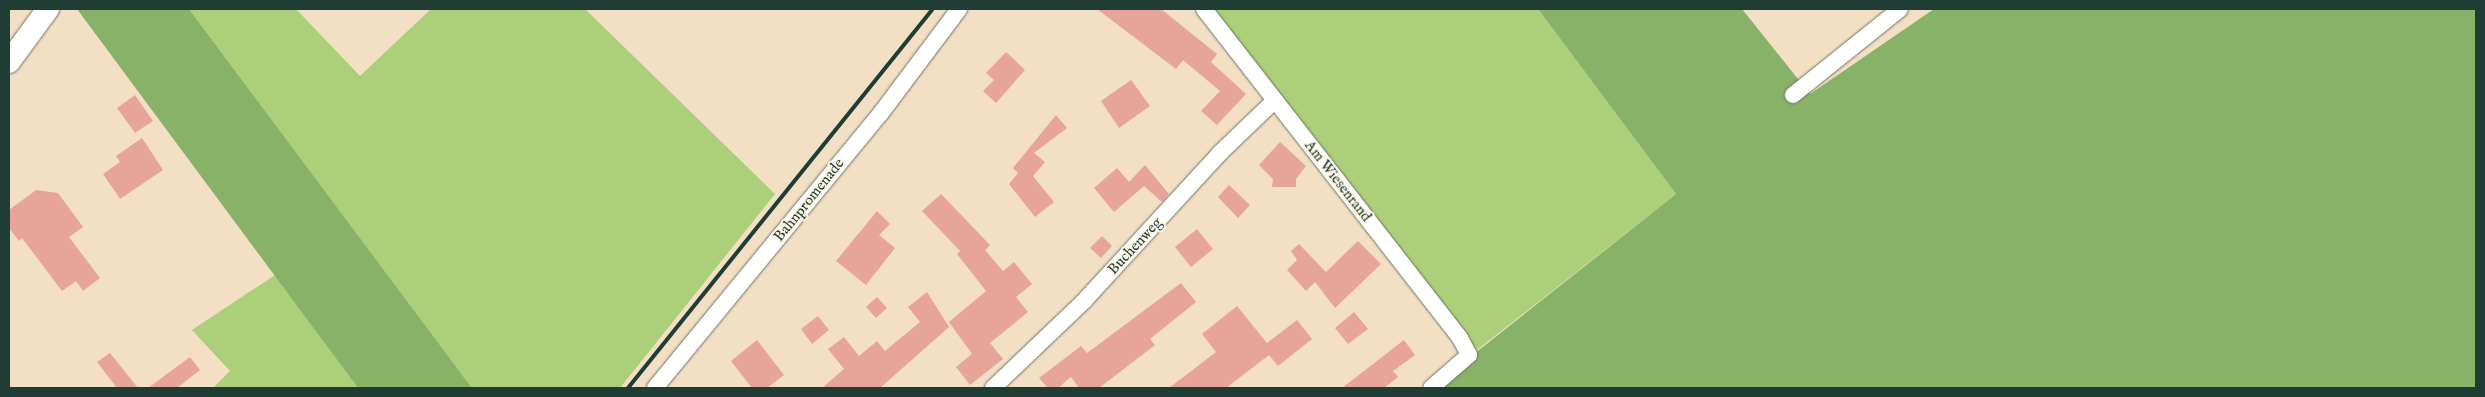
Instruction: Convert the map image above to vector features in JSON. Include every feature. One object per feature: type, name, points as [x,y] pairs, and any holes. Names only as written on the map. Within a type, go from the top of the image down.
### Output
[{"type":"main road","points":[[9,62],[48,9]]},
{"type":"street","name":"Bahnpromenade","points":[[655,388],[881,113],[959,9]]},
{"type":"street","name":"Am Wiesenrand","points":[[1204,9],[1460,338],[1469,355],[1431,388]]},
{"type":"street","points":[[1793,95],[1900,9]]},
{"type":"street","name":"Buchenweg","points":[[992,388],[1084,301],[1220,153],[1275,100]]},
{"type":"green space","points":[[77,9],[189,9],[472,388],[358,388]]},
{"type":"green space","points":[[189,9],[296,9],[360,76],[431,9],[585,9],[775,194],[620,388],[472,388]]},
{"type":"green space","points":[[1212,9],[1538,9],[1676,194],[1477,350]]},
{"type":"green space","points":[[1538,9],[1742,9],[1810,94],[1934,9],[2476,9],[2476,388],[1431,388],[1676,194]]},
{"type":"green space","points":[[275,275],[358,388],[213,388],[230,371],[192,330]]},
{"type":"building","points":[[1097,9],[1161,9],[1217,54],[1211,62],[1246,94],[1217,125],[1201,111],[1220,91],[1183,60],[1176,69]]},
{"type":"building","points":[[1006,52],[1025,70],[996,103],[983,91],[994,80],[986,73]]},
{"type":"building","points":[[1131,80],[1150,106],[1119,128],[1101,101]]},
{"type":"building","points":[[135,95],[153,121],[135,133],[117,108]]},
{"type":"building","points":[[1056,115],[1067,128],[1034,153],[1045,162],[1033,176],[1054,202],[1035,217],[1009,184],[1018,173],[1013,168]]},
{"type":"building","points":[[142,138],[163,170],[120,199],[103,174],[120,162],[116,156]]},
{"type":"building","points":[[1280,142],[1306,166],[1296,179],[1296,187],[1272,187],[1273,179],[1259,165]]},
{"type":"building","points":[[1145,165],[1169,194],[1162,202],[1144,186],[1114,212],[1094,188],[1117,168],[1129,182]]},
{"type":"building","points":[[1229,185],[1250,205],[1238,218],[1218,197]]},
{"type":"building","points":[[36,190],[58,193],[83,227],[69,237],[100,278],[83,291],[76,281],[62,291],[22,238],[19,241],[9,228],[9,210]]},
{"type":"building","points":[[941,194],[990,245],[985,250],[1003,271],[1014,262],[1032,284],[1016,297],[1028,312],[990,343],[1003,359],[970,385],[956,367],[972,354],[949,322],[986,291],[957,254],[960,251],[922,211]]},
{"type":"building","points":[[877,211],[890,224],[879,235],[895,248],[866,285],[836,261]]},
{"type":"building","points":[[1197,229],[1213,249],[1191,267],[1175,247]]},
{"type":"building","points":[[1102,236],[1112,246],[1101,258],[1090,248]]},
{"type":"building","points":[[1358,241],[1381,264],[1335,308],[1315,282],[1306,291],[1287,270],[1297,260],[1291,251],[1299,244],[1326,272]]},
{"type":"building","points":[[1181,283],[1196,302],[1150,339],[1155,345],[1099,388],[1079,388],[1071,377],[1058,388],[1048,388],[1039,378],[1081,346],[1087,353]]},
{"type":"building","points":[[927,292],[949,327],[880,388],[822,388],[844,369],[828,349],[844,337],[859,356],[877,341],[885,351],[920,322],[908,307]]},
{"type":"building","points":[[877,297],[887,308],[876,318],[866,307]]},
{"type":"building","points":[[1237,306],[1267,343],[1297,320],[1312,339],[1278,366],[1269,355],[1226,388],[1169,388],[1216,352],[1202,334]]},
{"type":"building","points":[[1354,312],[1368,329],[1348,344],[1335,328]]},
{"type":"building","points":[[818,316],[829,330],[812,344],[801,329]]},
{"type":"building","points":[[757,340],[784,375],[767,388],[752,388],[731,361]]},
{"type":"building","points":[[1404,340],[1415,355],[1393,371],[1398,377],[1384,388],[1342,388]]},
{"type":"building","points":[[110,353],[138,388],[117,388],[97,362]]},
{"type":"building","points":[[190,357],[200,370],[177,388],[148,388]]},
{"type":"railway","points":[[628,388],[933,9]]}]
